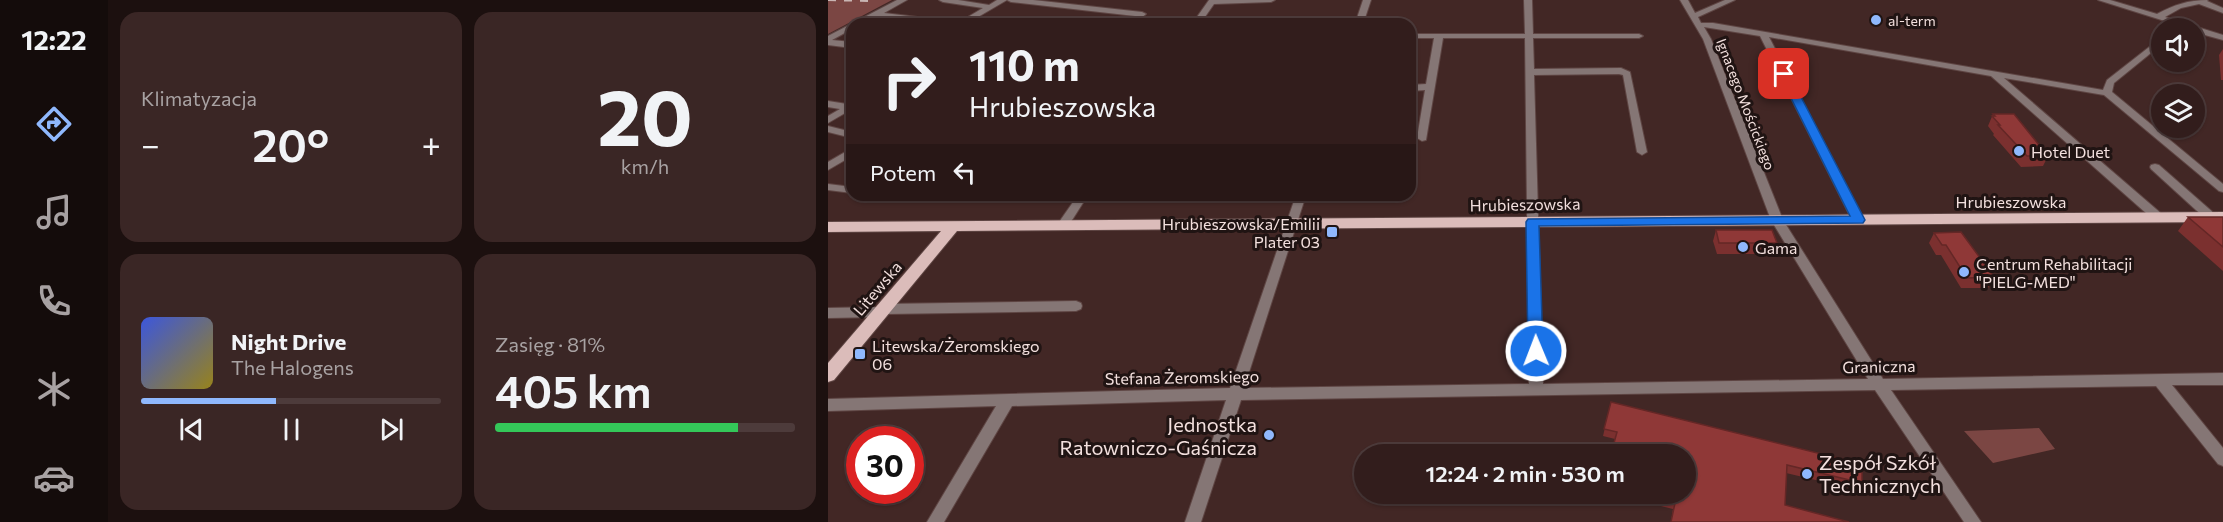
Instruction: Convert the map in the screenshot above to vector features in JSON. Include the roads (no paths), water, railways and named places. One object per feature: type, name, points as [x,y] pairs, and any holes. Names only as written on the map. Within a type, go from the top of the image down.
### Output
[{"type":"main road","name":"Hrubieszowska","points":[[828,227],[2218,218]]},
{"type":"main road","name":"Litewska","points":[[828,375],[954,225]]},
{"type":"street","points":[[867,18],[903,0]]},
{"type":"street","points":[[943,0],[990,6]]},
{"type":"street","points":[[970,18],[1003,0]]},
{"type":"street","points":[[1011,0],[1142,14],[1137,18]]},
{"type":"street","points":[[1200,18],[1211,1],[1271,0]]},
{"type":"street","points":[[1361,18],[1367,0]]},
{"type":"street","points":[[1528,0],[1536,390]]},
{"type":"street","name":"Ignacego Mościckiego","points":[[1684,0],[1707,39],[1777,220],[1878,383],[1973,522]]},
{"type":"street","points":[[1696,20],[1731,0]]},
{"type":"street","points":[[2109,1],[2158,17],[2178,6],[2201,1],[2223,11]]},
{"type":"street","points":[[874,14],[909,18]]},
{"type":"street","points":[[1696,20],[1763,34],[2107,93],[2223,189]]},
{"type":"street","points":[[828,41],[846,30]]},
{"type":"street","points":[[2205,32],[2223,38]]},
{"type":"street","points":[[1763,34],[1858,220]]},
{"type":"street","points":[[1416,36],[1639,36]]},
{"type":"street","points":[[1422,138],[1439,36]]},
{"type":"street","points":[[828,41],[846,44]]},
{"type":"street","points":[[2107,93],[2110,82],[2151,48]]},
{"type":"street","points":[[1529,72],[1621,71],[1627,74],[1642,152]]},
{"type":"street","points":[[1994,74],[2159,218]]},
{"type":"street","points":[[1416,88],[1430,87]]},
{"type":"street","points":[[828,104],[846,106]]},
{"type":"street","points":[[828,120],[846,109]]},
{"type":"street","points":[[828,129],[846,134]]},
{"type":"street","points":[[828,167],[846,154]]},
{"type":"street","points":[[2154,167],[2218,218]]},
{"type":"street","points":[[828,187],[846,189]]},
{"type":"street","points":[[1063,225],[1079,201]]},
{"type":"street","points":[[1193,522],[1299,201]]},
{"type":"street","points":[[828,313],[1076,306]]},
{"type":"street","name":"Graniczna","points":[[1536,390],[2223,379]]},
{"type":"street","points":[[2160,380],[2223,459]]},
{"type":"street","name":"Stefana Żeromskiego","points":[[828,405],[1235,394],[1536,390]]},
{"type":"street","points":[[934,522],[1008,399]]},
{"type":"railway","points":[[828,0],[870,1]]},
{"type":"place","name":"al-term","points":[[1876,20]]},
{"type":"place","name":"Hotel Duet","points":[[2019,151]]},
{"type":"place","name":"Hrubieszowska/Emilii Plater 03","points":[[1332,232]]},
{"type":"place","name":"Gama","points":[[1743,247]]},
{"type":"place","name":"Centrum Rehabilitacji \"PIELG-MED\"","points":[[1964,272]]},
{"type":"place","name":"Litewska/Żeromskiego 06","points":[[860,354]]},
{"type":"place","name":"Jednostka Ratowniczo-Gaśnicza","points":[[1269,435]]},
{"type":"place","name":"Zespół Szkół Technicznych","points":[[1807,474]]}]
